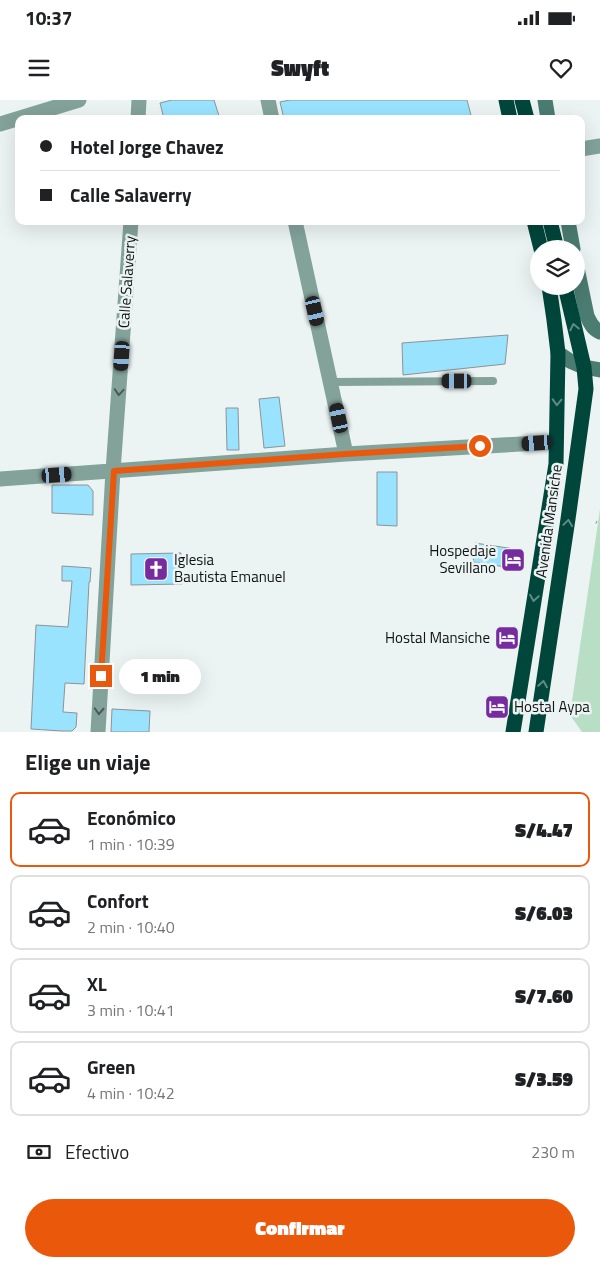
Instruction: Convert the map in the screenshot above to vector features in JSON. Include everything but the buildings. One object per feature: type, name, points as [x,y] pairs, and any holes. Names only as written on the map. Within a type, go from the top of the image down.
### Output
[{"type":"highway","points":[[506,100],[509,115]]},
{"type":"highway","points":[[522,100],[526,115]]},
{"type":"highway","points":[[535,225],[539,240]]},
{"type":"highway","points":[[551,225],[555,240]]},
{"type":"highway","name":"Avenida Mansiche","points":[[513,732],[556,464],[558,353],[550,295]]},
{"type":"highway","name":"Avenida Mansiche","points":[[536,732],[586,389],[584,367],[567,295]]},
{"type":"main road","points":[[545,100],[547,115]]},
{"type":"main road","points":[[569,225],[571,240]]},
{"type":"main road","points":[[583,295],[587,316],[598,332]]},
{"type":"main road","points":[[558,353],[584,367],[600,370]]},
{"type":"street","points":[[30,115],[79,100]]},
{"type":"street","points":[[138,115],[140,100]]},
{"type":"street","points":[[268,100],[271,115]]},
{"type":"street","points":[[0,124],[15,119]]},
{"type":"street","points":[[585,149],[600,146]]},
{"type":"street","name":"Calle Salaverry","points":[[98,732],[131,225]]},
{"type":"street","points":[[296,225],[346,454]]},
{"type":"street","points":[[0,479],[346,454],[556,442]]},
{"type":"lane","points":[[331,382],[493,380]]},
{"type":"green space","points":[[600,509],[600,732],[582,732],[570,715]]},
{"type":"place","name":"Hospedaje Sevillano","points":[[513,560]]},
{"type":"place","name":"Iglesia Bautista Emanuel","points":[[156,569]]},
{"type":"place","name":"Hostal Mansiche","points":[[507,638]]},
{"type":"place","name":"Hostal Aypa","points":[[497,707]]},
{"type":"route","points":[[101,676],[114,471],[480,446]]}]
